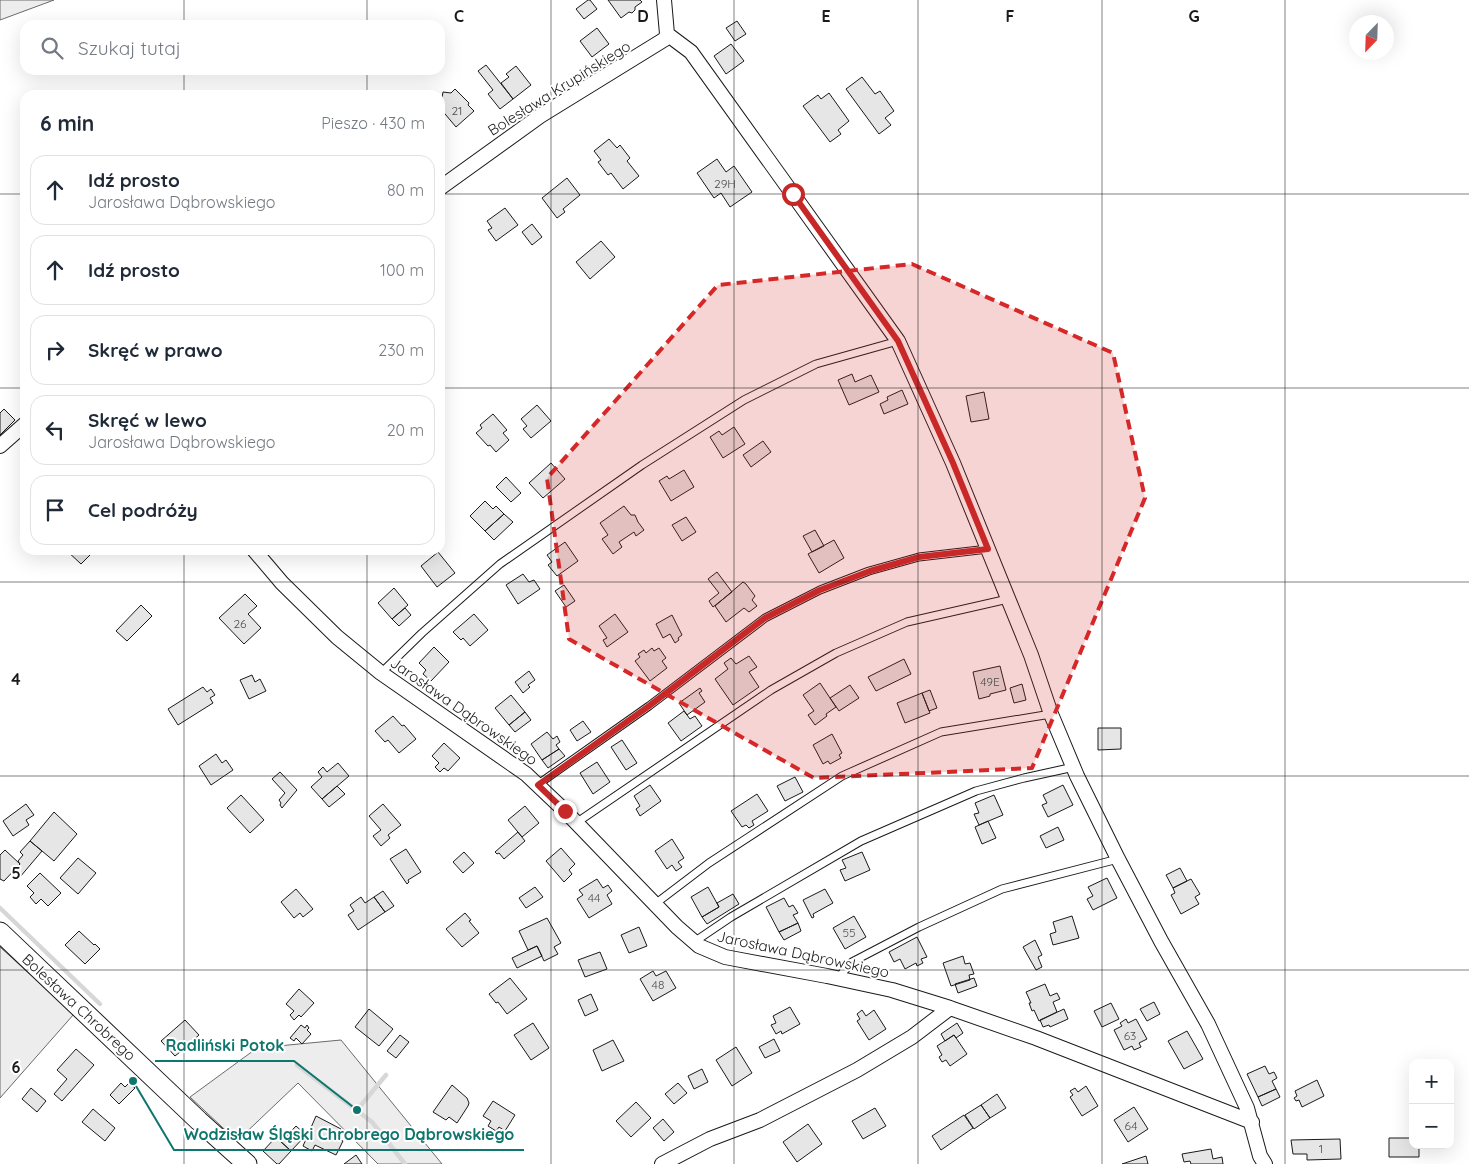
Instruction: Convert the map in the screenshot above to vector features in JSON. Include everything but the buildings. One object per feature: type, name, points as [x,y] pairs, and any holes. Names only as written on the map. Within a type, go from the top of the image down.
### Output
[{"type":"street","points":[[664,0],[667,34],[691,52],[898,341],[953,463],[1031,655],[1051,714],[1074,767],[1160,941],[1208,1024],[1247,1108],[1260,1156],[1265,1164]]},
{"type":"street","name":"Bolesława Krupińskiego","points":[[445,184],[540,116],[649,50],[665,39],[667,34]]},
{"type":"street","points":[[0,446],[20,428]]},
{"type":"street","name":"Jarosława Dąbrowskiego","points":[[258,555],[282,583],[337,637],[381,673],[526,774],[699,946],[725,957],[892,990],[950,1008],[1036,1038],[1252,1122]]},
{"type":"street","name":"Bolesława Chrobrego","points":[[0,932],[246,1164]]},
{"type":"street","points":[[662,1164],[710,1139],[760,1120],[857,1070],[912,1037],[950,1008]]},
{"type":"lane","points":[[381,673],[422,633],[500,564],[650,460],[744,400],[816,364],[898,341]]},
{"type":"lane","points":[[538,785],[649,706],[765,618],[820,590],[870,571],[919,557],[988,549]]},
{"type":"lane","points":[[576,823],[771,690],[836,653],[907,622],[1008,599]]},
{"type":"lane","points":[[655,904],[709,863],[842,776],[941,732],[1051,714]]},
{"type":"lane","points":[[694,942],[731,917],[860,841],[976,791],[1074,767]]},
{"type":"lane","points":[[838,979],[852,962],[919,927],[1002,889],[1118,859]]},
{"type":"highlighted area","points":[[912,264],[1113,353],[1145,498],[1032,768],[814,778],[569,639],[547,478],[718,285]]},
{"type":"shaded area","points":[[0,0],[54,0],[0,20]]},
{"type":"shaded area","points":[[0,947],[74,1014],[0,1098]]},
{"type":"shaded area","points":[[341,1040],[442,1164],[378,1164],[298,1083],[237,1141],[190,1097],[257,1048]]},
{"type":"waterway","points":[[0,908],[100,1004]]},
{"type":"waterway","points":[[297,1065],[372,1122],[405,1164]]},
{"type":"waterway","points":[[357,1110],[386,1075]]},
{"type":"place","name":"Wodzisław Śląski Chrobrego Dąbrowskiego","points":[[133,1081]]},
{"type":"place","name":"Radliński Potok","points":[[357,1110]]},
{"type":"route","points":[[565,811],[538,785],[649,706],[765,618],[820,590],[870,571],[919,557],[988,549],[953,463],[898,341],[793,194]]}]
